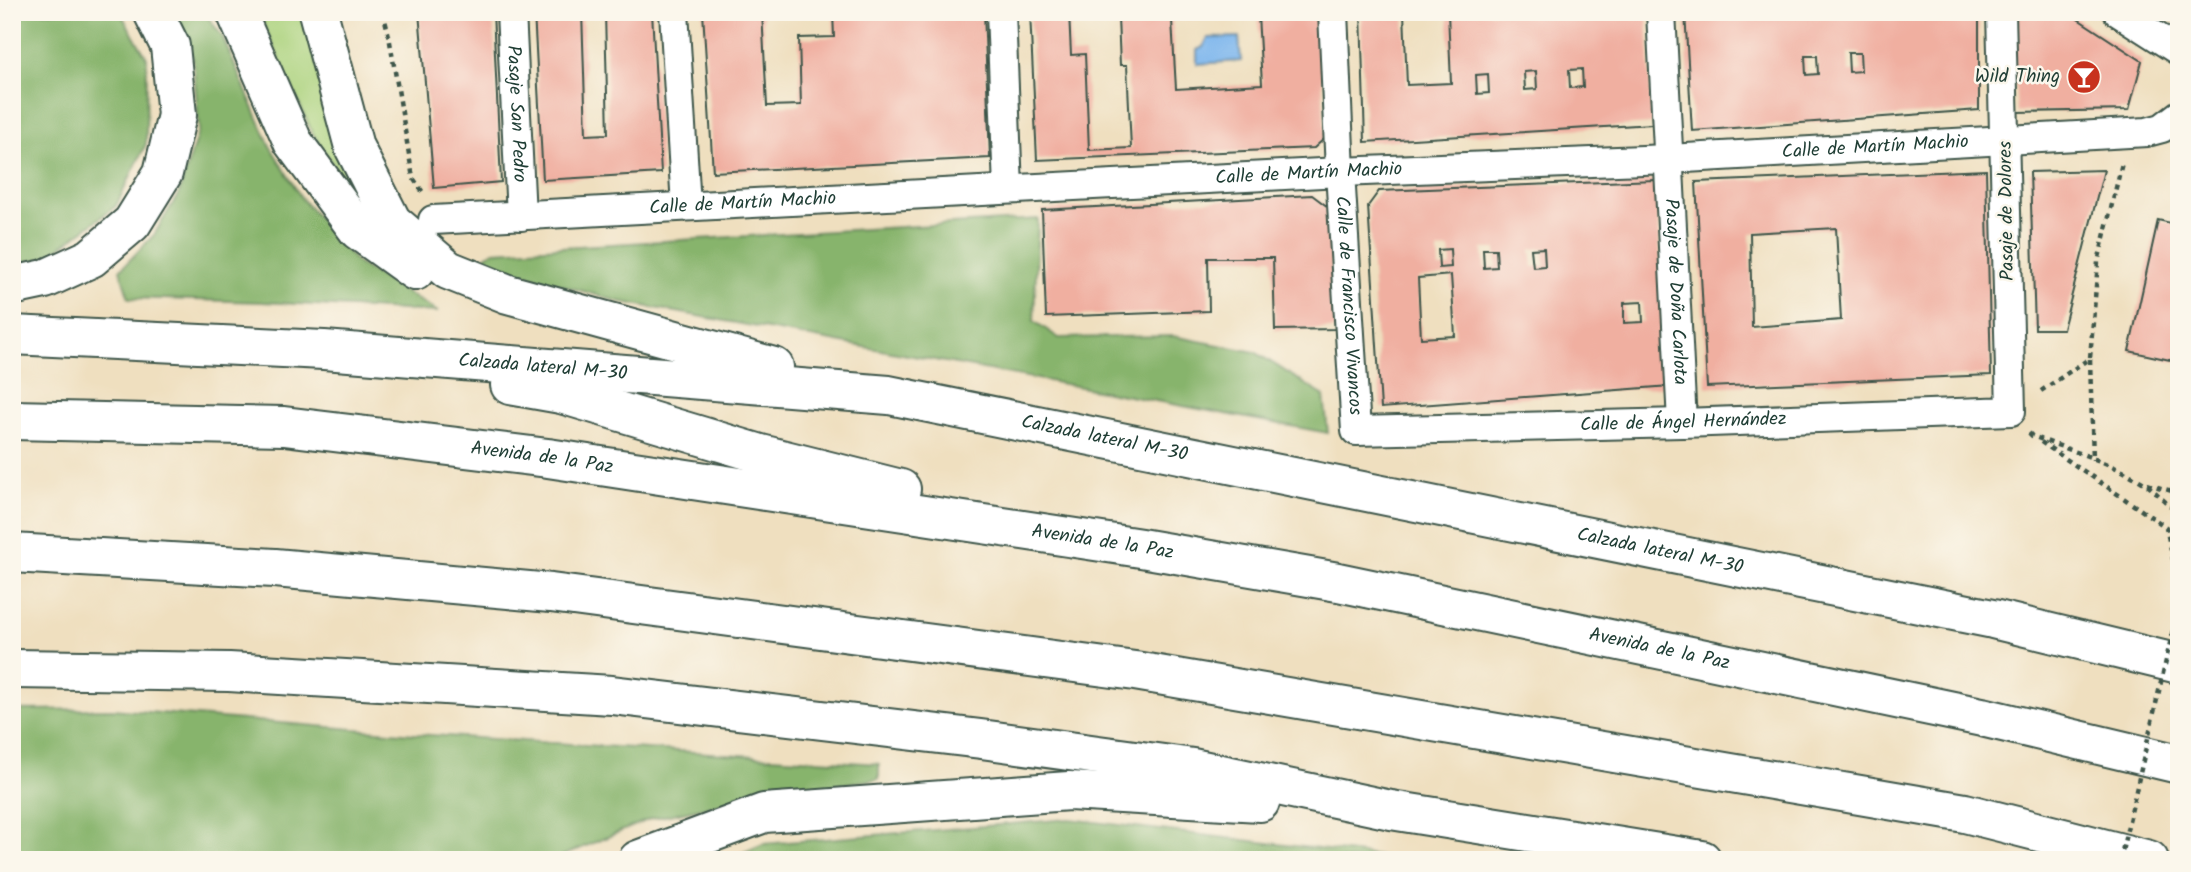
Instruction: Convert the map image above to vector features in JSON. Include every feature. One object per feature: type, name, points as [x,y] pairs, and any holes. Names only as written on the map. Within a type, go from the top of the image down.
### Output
[{"type":"highway","points":[[12,286],[44,279],[91,258],[132,223],[163,173],[177,115],[170,46],[153,12]]},
{"type":"highway","points":[[236,12],[293,142],[358,230],[451,296],[514,317],[625,344],[738,358]]},
{"type":"highway","points":[[318,12],[354,147],[392,222],[448,270],[508,294],[738,358],[889,395]]},
{"type":"highway","name":"Calzada lateral M-30","points":[[12,335],[324,350],[889,395],[1993,619],[2179,664]]},
{"type":"highway","points":[[324,350],[561,394],[761,454],[1141,548]]},
{"type":"highway","name":"Avenida de la Paz","points":[[12,419],[284,426],[548,458],[1141,548],[1338,582],[1969,714],[2179,764]]},
{"type":"highway","points":[[12,553],[275,568],[551,593],[1135,671],[1965,813],[2150,860]]},
{"type":"highway","points":[[12,669],[229,672],[612,695],[981,739],[1193,768],[1391,810],[1702,860]]},
{"type":"highway","points":[[638,860],[764,813],[1055,792],[1391,810]]},
{"type":"street","name":"Pasaje San Pedro","points":[[511,12],[521,216]]},
{"type":"street","points":[[674,12],[686,206]]},
{"type":"street","points":[[1001,12],[1008,189]]},
{"type":"street","name":"Calle de Francisco Vivancos","points":[[1333,12],[1356,431]]},
{"type":"street","name":"Pasaje de Doña Carlota","points":[[1661,12],[1682,423]]},
{"type":"street","name":"Pasaje de Dolores","points":[[2001,12],[2011,411]]},
{"type":"street","points":[[2118,12],[2179,51]]},
{"type":"street","name":"Calle de Martín Machio","points":[[435,220],[1340,172],[1668,159],[2005,141],[2147,132],[2162,128],[2179,115]]},
{"type":"street","name":"Calle de Ángel Hernández","points":[[1356,431],[2011,411]]},
{"type":"path","points":[[383,12],[414,178],[435,220]]},
{"type":"path","points":[[2093,460],[2090,358],[2098,262],[2128,133]]},
{"type":"path","points":[[2090,358],[2011,411],[2032,436],[2166,527],[2179,587]]},
{"type":"path","points":[[2032,436],[2146,484],[2179,493]]},
{"type":"path","points":[[2146,484],[2172,508],[2179,511]]},
{"type":"path","points":[[2120,860],[2179,604]]},
{"type":"green space","points":[[12,12],[120,12],[147,58],[146,144],[116,206],[44,259],[12,264]]},
{"type":"green space","points":[[174,12],[204,12],[222,36],[270,146],[302,199],[357,263],[438,312],[129,298],[120,270],[154,235],[179,193],[199,129],[193,59]]},
{"type":"green space","points":[[258,12],[302,12],[354,197],[312,132]]},
{"type":"green space","points":[[1038,219],[1034,321],[1059,338],[1173,336],[1255,352],[1324,396],[1328,433],[617,301],[479,261],[494,251]]},
{"type":"green space","points":[[112,709],[415,734],[879,764],[879,779],[763,795],[650,819],[553,860],[12,860],[12,710]]},
{"type":"green space","points":[[1070,819],[1395,860],[726,860],[763,844]]},
{"type":"water","points":[[1239,37],[1241,61],[1197,64],[1197,50],[1203,47],[1208,38]]},
{"type":"building","points":[[419,12],[493,12],[501,182],[434,188]]},
{"type":"building","points":[[534,12],[582,12],[586,135],[608,134],[605,12],[652,12],[661,173],[543,180]]},
{"type":"building","points":[[703,12],[762,12],[767,106],[801,105],[799,38],[834,37],[833,12],[984,12],[990,158],[713,172]]},
{"type":"building","points":[[1030,12],[1069,12],[1071,55],[1085,54],[1089,150],[1131,148],[1127,65],[1120,65],[1118,17],[1129,17],[1129,12],[1319,12],[1325,138],[1314,148],[1037,160]],"holes":[[[1258,15],[1262,84],[1176,89],[1172,20]]]},
{"type":"building","points":[[1361,12],[1404,12],[1407,85],[1451,83],[1448,12],[1647,12],[1652,124],[1365,142]],"holes":[[[1582,69],[1583,87],[1570,88],[1569,70]],[[1536,71],[1537,89],[1525,90],[1524,72]],[[1488,74],[1489,93],[1477,94],[1476,75]]]},
{"type":"building","points":[[1685,12],[1979,12],[1979,110],[1692,131]],"holes":[[[1848,53],[1860,53],[1861,71],[1849,72]],[[1805,56],[1817,56],[1818,74],[1806,75]]]},
{"type":"building","points":[[2011,12],[2067,12],[2142,61],[2129,110],[2017,112]]},
{"type":"building","points":[[1986,170],[1991,375],[1707,387],[1696,182]],"holes":[[[1836,228],[1841,320],[1752,327],[1750,233]]]},
{"type":"building","points":[[2104,170],[2063,329],[2035,329],[2030,172]]},
{"type":"building","points":[[1655,180],[1670,386],[1381,408],[1368,206],[1379,191]],"holes":[[[1544,248],[1545,266],[1533,267],[1531,249]],[[1450,249],[1451,267],[1439,268],[1438,250]],[[1483,249],[1496,249],[1497,267],[1484,268]],[[1451,275],[1455,336],[1421,338],[1418,278]],[[1642,302],[1643,322],[1624,323],[1624,303]]]},
{"type":"building","points":[[1312,195],[1328,207],[1335,329],[1275,330],[1273,258],[1208,258],[1209,311],[1046,317],[1042,210]]},
{"type":"building","points":[[2158,220],[2179,225],[2179,362],[2129,351]]},
{"type":"place","name":"Wild Thing","points":[[2084,77]]}]
